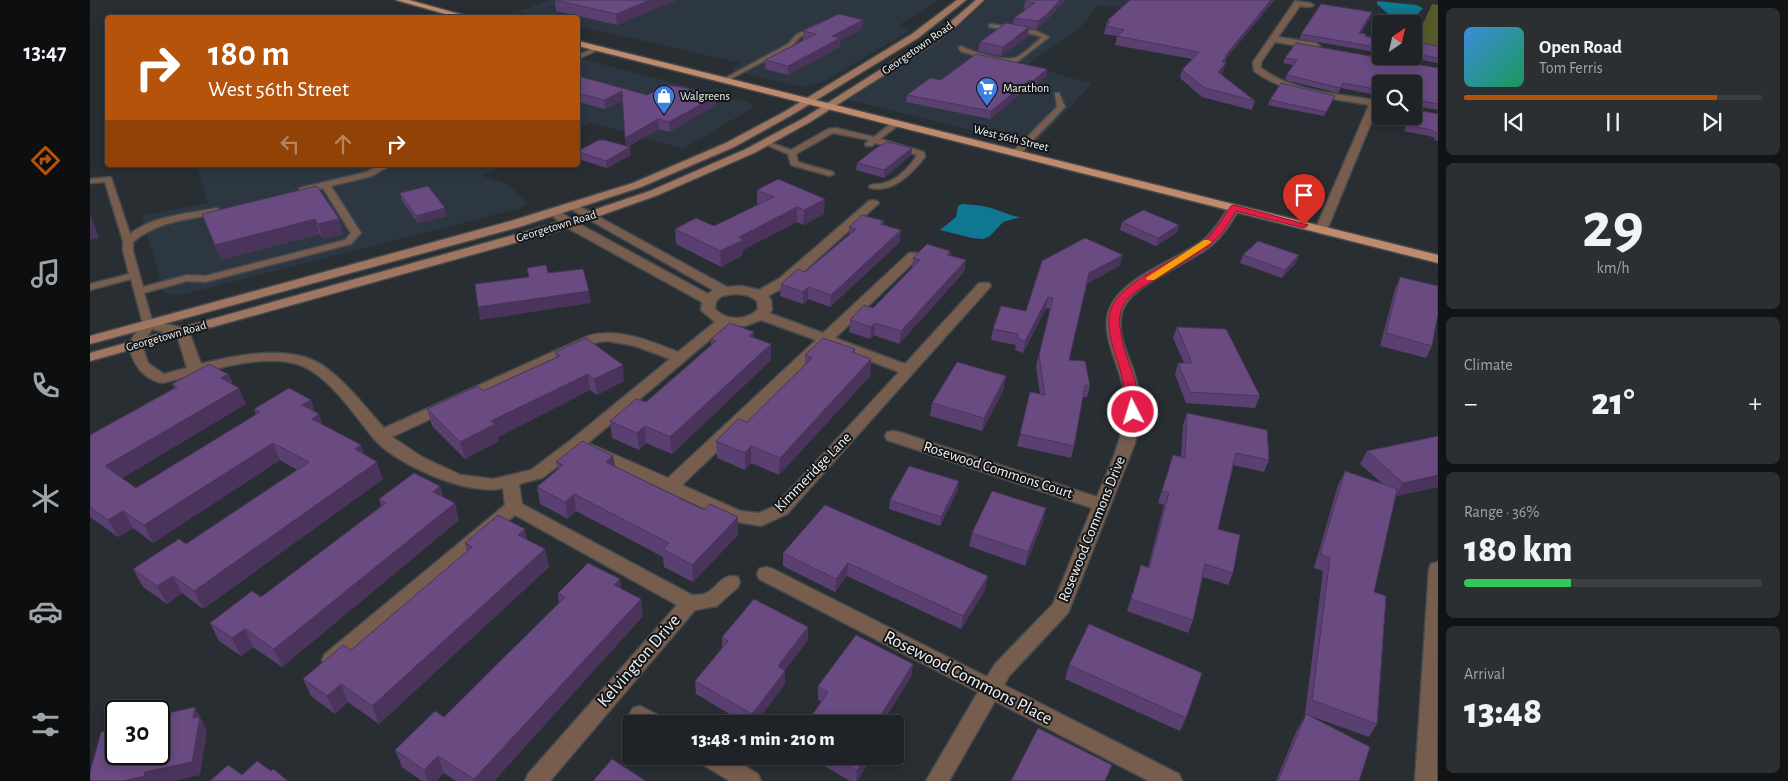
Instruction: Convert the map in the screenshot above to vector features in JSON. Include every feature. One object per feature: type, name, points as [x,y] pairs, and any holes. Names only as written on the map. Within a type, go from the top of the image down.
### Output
[{"type":"main road","points":[[400,0],[458,15]]},
{"type":"main road","name":"Georgetown Road","points":[[90,340],[555,213],[637,185],[746,137],[808,102],[915,36],[962,0]]},
{"type":"main road","name":"Georgetown Road","points":[[90,357],[568,223],[678,184],[766,143],[828,107],[929,41],[980,0]]},
{"type":"main road","name":"West 56th Street","points":[[580,45],[1438,259]]},
{"type":"street","points":[[1310,5],[1298,3],[1256,64],[1257,69],[1264,75],[1292,86],[1372,102]]},
{"type":"street","points":[[1273,39],[1321,47]]},
{"type":"street","points":[[1322,230],[1372,117]]},
{"type":"street","points":[[760,295],[785,281],[825,248],[873,203]]},
{"type":"street","points":[[573,207],[724,291]]},
{"type":"street","name":"Rosewood Commons Drive","points":[[937,781],[1007,662],[1061,608],[1103,505],[1127,442],[1133,412],[1130,381],[1115,329],[1116,309],[1120,301],[1131,290],[1216,236],[1234,208]]},
{"type":"street","points":[[555,213],[568,223],[709,300]]},
{"type":"street","points":[[670,486],[913,256]]},
{"type":"street","name":"Kimmeridge Lane","points":[[576,444],[738,517],[761,520],[781,510],[984,286]]},
{"type":"street","points":[[709,300],[724,291],[743,290],[760,295],[766,305],[762,315]]},
{"type":"street","points":[[709,300],[708,310],[711,314],[724,321],[745,322],[762,315],[908,370]]},
{"type":"street","points":[[195,369],[183,332],[148,324],[135,345],[142,365],[162,379],[195,369],[265,358],[295,360],[316,367],[342,390],[386,442],[416,461],[458,480],[494,485],[536,474],[576,444],[724,321]]},
{"type":"street","points":[[381,436],[579,344],[598,338],[620,339],[680,358]]},
{"type":"street","name":"Rosewood Commons Court","points":[[893,436],[1103,505]]},
{"type":"street","points":[[324,667],[514,507],[510,481]]},
{"type":"street","name":"Kelvington Drive","points":[[514,507],[690,603],[536,781]]},
{"type":"street","points":[[1426,781],[1438,569]]},
{"type":"street","name":"Rosewood Commons Place","points":[[766,574],[1170,781]]},
{"type":"street","points":[[690,603],[710,601],[731,582]]},
{"type":"street","points":[[723,765],[750,781]]},
{"type":"lane","points":[[723,81],[790,45],[798,36],[821,24]]},
{"type":"lane","points":[[961,48],[964,51],[1002,60],[1016,60],[1046,37],[1037,33],[992,26]]},
{"type":"lane","points":[[580,56],[596,49]]},
{"type":"lane","points":[[1016,153],[1061,106],[1057,94]]},
{"type":"lane","points":[[872,141],[896,124]]},
{"type":"lane","points":[[792,153],[830,131],[843,131],[921,154],[921,157],[896,182],[881,188],[874,186]]},
{"type":"lane","points":[[766,143],[792,153]]},
{"type":"lane","points":[[792,153],[794,163],[830,174]]},
{"type":"lane","points":[[290,194],[369,174],[383,167]]},
{"type":"lane","points":[[90,181],[108,179],[128,241],[128,251],[148,324]]},
{"type":"lane","points":[[139,291],[187,278],[205,279],[348,242],[356,232],[326,185]]},
{"type":"lane","points":[[128,241],[136,232],[156,225],[226,209]]},
{"type":"lane","points":[[90,287],[135,275]]},
{"type":"shaded area","points":[[550,0],[939,0],[897,26],[911,30],[823,82],[802,87],[731,70],[741,63],[580,26],[580,15],[530,15],[517,12]]},
{"type":"shaded area","points":[[988,0],[1129,0],[1122,8],[1098,5],[1079,29],[1027,65],[1092,84],[1033,146],[848,100],[940,39],[966,20]]},
{"type":"shaded area","points":[[580,59],[748,102],[754,107],[683,149],[590,122],[580,128]]},
{"type":"shaded area","points":[[197,167],[500,167],[482,176],[509,185],[528,204],[521,208],[177,296],[164,292],[142,216],[208,203]]},
{"type":"green space","points":[[1432,4],[1438,5],[1438,49],[1422,46],[1422,26]]},
{"type":"water","points":[[1377,1],[1416,5],[1423,8],[1417,15],[1389,15],[1377,4]]},
{"type":"water","points":[[962,204],[978,205],[1021,217],[1003,222],[990,236],[983,239],[940,230],[956,217],[958,206]]},
{"type":"building","points":[[555,0],[650,0],[616,14]]},
{"type":"building","points":[[1060,0],[1038,21],[1014,18],[1035,3],[1025,1]]},
{"type":"building","points":[[1130,0],[1271,0],[1225,56],[1227,56],[1222,62],[1226,63],[1218,72],[1255,101],[1205,88],[1182,70],[1199,52],[1117,36],[1124,30],[1106,26],[1110,22],[1107,21]]},
{"type":"building","points":[[1321,4],[1372,12],[1359,33],[1372,37],[1372,46],[1301,34]]},
{"type":"building","points":[[839,14],[863,20],[832,36],[840,38],[788,66],[765,60],[816,34],[803,31]]},
{"type":"building","points":[[1006,23],[1029,27],[1003,47],[980,42]]},
{"type":"building","points":[[1296,43],[1372,56],[1372,65],[1421,65],[1438,68],[1438,104],[1422,101],[1422,75],[1372,75],[1372,88],[1343,83],[1340,88],[1287,74],[1297,60],[1285,58]]},
{"type":"building","points":[[1422,43],[1438,46],[1438,58],[1422,55]]},
{"type":"building","points":[[976,54],[1047,69],[1033,81],[1029,80],[991,111],[907,95],[930,78],[941,80]]},
{"type":"building","points":[[580,77],[647,95],[667,85],[716,96],[669,122],[658,119],[625,138],[622,91],[604,100],[580,94]]},
{"type":"building","points":[[1281,83],[1335,96],[1326,112],[1270,100]]},
{"type":"building","points":[[1422,111],[1438,114],[1438,135],[1431,130],[1407,125],[1422,125]]},
{"type":"building","points":[[599,140],[630,147],[606,161],[580,153],[580,150]]},
{"type":"building","points":[[887,142],[912,148],[884,170],[857,163],[876,148]]},
{"type":"building","points":[[778,179],[825,199],[804,210],[797,207],[739,237],[743,240],[720,251],[675,229],[696,218],[714,226],[774,197],[757,190]]},
{"type":"building","points":[[317,186],[339,219],[318,224],[315,219],[215,245],[202,214]]},
{"type":"building","points":[[428,186],[445,208],[416,216],[400,193]]},
{"type":"building","points":[[1143,210],[1179,225],[1158,238],[1122,222]]},
{"type":"building","points":[[862,215],[884,221],[880,224],[901,230],[831,295],[808,287],[803,292],[781,284],[798,269],[805,272],[856,229],[849,227]]},
{"type":"building","points":[[1085,238],[1123,255],[1089,273],[1069,360],[1085,361],[1090,386],[1085,385],[1074,446],[1020,434],[1030,392],[1045,395],[1039,355],[1053,298],[1048,297],[1025,341],[1017,338],[1018,334],[993,329],[1001,306],[1026,311],[1042,261]]},
{"type":"building","points":[[1258,241],[1299,255],[1285,270],[1243,255]]},
{"type":"building","points":[[927,244],[950,251],[947,255],[966,260],[901,331],[875,323],[871,327],[850,320],[864,305],[873,308],[920,260],[913,258]]},
{"type":"building","points":[[546,265],[548,273],[583,269],[589,291],[478,307],[475,284],[529,277],[527,268]]},
{"type":"building","points":[[1400,277],[1438,286],[1438,314],[1432,346],[1386,333]]},
{"type":"building","points":[[730,323],[754,332],[749,336],[771,344],[670,437],[645,426],[637,433],[610,421],[636,399],[646,402],[716,341],[711,339]]},
{"type":"building","points":[[1177,327],[1226,329],[1260,396],[1190,392],[1178,363],[1192,363]]},
{"type":"building","points":[[586,338],[623,365],[594,379],[588,374],[491,421],[495,424],[460,442],[427,409],[478,386],[483,391],[560,356],[555,352]]},
{"type":"building","points":[[823,338],[855,349],[852,352],[871,359],[780,458],[751,446],[745,453],[716,441],[738,419],[747,422],[812,358],[805,355]]},
{"type":"building","points":[[957,362],[1006,376],[984,418],[932,403]]},
{"type":"building","points":[[209,364],[228,374],[221,378],[239,388],[105,466],[136,488],[260,412],[254,409],[289,388],[311,400],[302,405],[319,414],[312,419],[361,445],[355,449],[377,462],[194,591],[173,576],[157,586],[133,569],[179,539],[186,544],[309,462],[273,443],[144,525],[123,511],[108,520],[90,507],[90,435],[177,387],[172,384]]},
{"type":"building","points":[[1187,413],[1267,430],[1269,460],[1236,453],[1218,529],[1240,535],[1233,573],[1205,564],[1193,620],[1131,599],[1141,565],[1149,568],[1169,493],[1162,491],[1173,455],[1185,458]]},
{"type":"building","points":[[1438,436],[1438,475],[1403,483],[1367,451]]},
{"type":"building","points":[[582,441],[613,456],[606,462],[704,510],[710,504],[738,517],[692,565],[663,549],[669,543],[574,494],[565,502],[537,487],[563,465],[556,462]]},
{"type":"building","points":[[909,466],[959,481],[941,517],[890,500]]},
{"type":"building","points":[[1345,471],[1397,489],[1374,592],[1386,596],[1377,724],[1312,700],[1330,558],[1320,554]]},
{"type":"building","points":[[414,473],[440,486],[433,492],[455,503],[274,649],[245,629],[232,638],[210,623],[252,591],[261,597],[386,503],[379,499]]},
{"type":"building","points":[[992,491],[1046,508],[1028,552],[972,533]]},
{"type":"building","points":[[825,505],[988,576],[963,616],[848,563],[836,579],[783,553]]},
{"type":"building","points":[[498,515],[525,529],[518,535],[545,549],[372,706],[341,684],[327,696],[303,679],[343,645],[351,650],[472,547],[465,543]]},
{"type":"building","points":[[588,563],[620,579],[614,585],[641,599],[474,779],[438,756],[424,770],[395,750],[435,711],[444,717],[565,597],[558,593]]},
{"type":"building","points":[[754,599],[808,627],[778,666],[785,671],[752,714],[695,681],[728,641],[722,637]]},
{"type":"building","points":[[1089,624],[1202,673],[1186,718],[1069,665]]},
{"type":"building","points":[[856,635],[913,664],[881,715],[812,715],[828,692],[818,686]]},
{"type":"building","points":[[195,707],[193,718],[200,717],[192,762],[145,772],[144,776],[123,781],[90,781],[90,772],[101,732],[105,731],[105,765],[170,765],[170,713]]},
{"type":"building","points":[[1306,714],[1370,747],[1359,781],[1278,781]]},
{"type":"building","points":[[1038,728],[1112,765],[1105,781],[1011,781]]},
{"type":"building","points":[[612,759],[646,781],[593,781]]},
{"type":"building","points":[[257,761],[271,771],[273,769],[288,781],[210,781],[228,765],[242,775]]},
{"type":"building","points":[[847,765],[861,765],[857,771]]},
{"type":"slow traffic","points":[[1151,278],[1208,242]]},
{"type":"place","name":"Marathon","points":[[987,107]]},
{"type":"place","name":"Walgreens","points":[[664,115]]},
{"type":"route","points":[[1133,412],[1130,381],[1118,345],[1114,322],[1116,309],[1123,297],[1216,236],[1234,208],[1304,225]]}]
